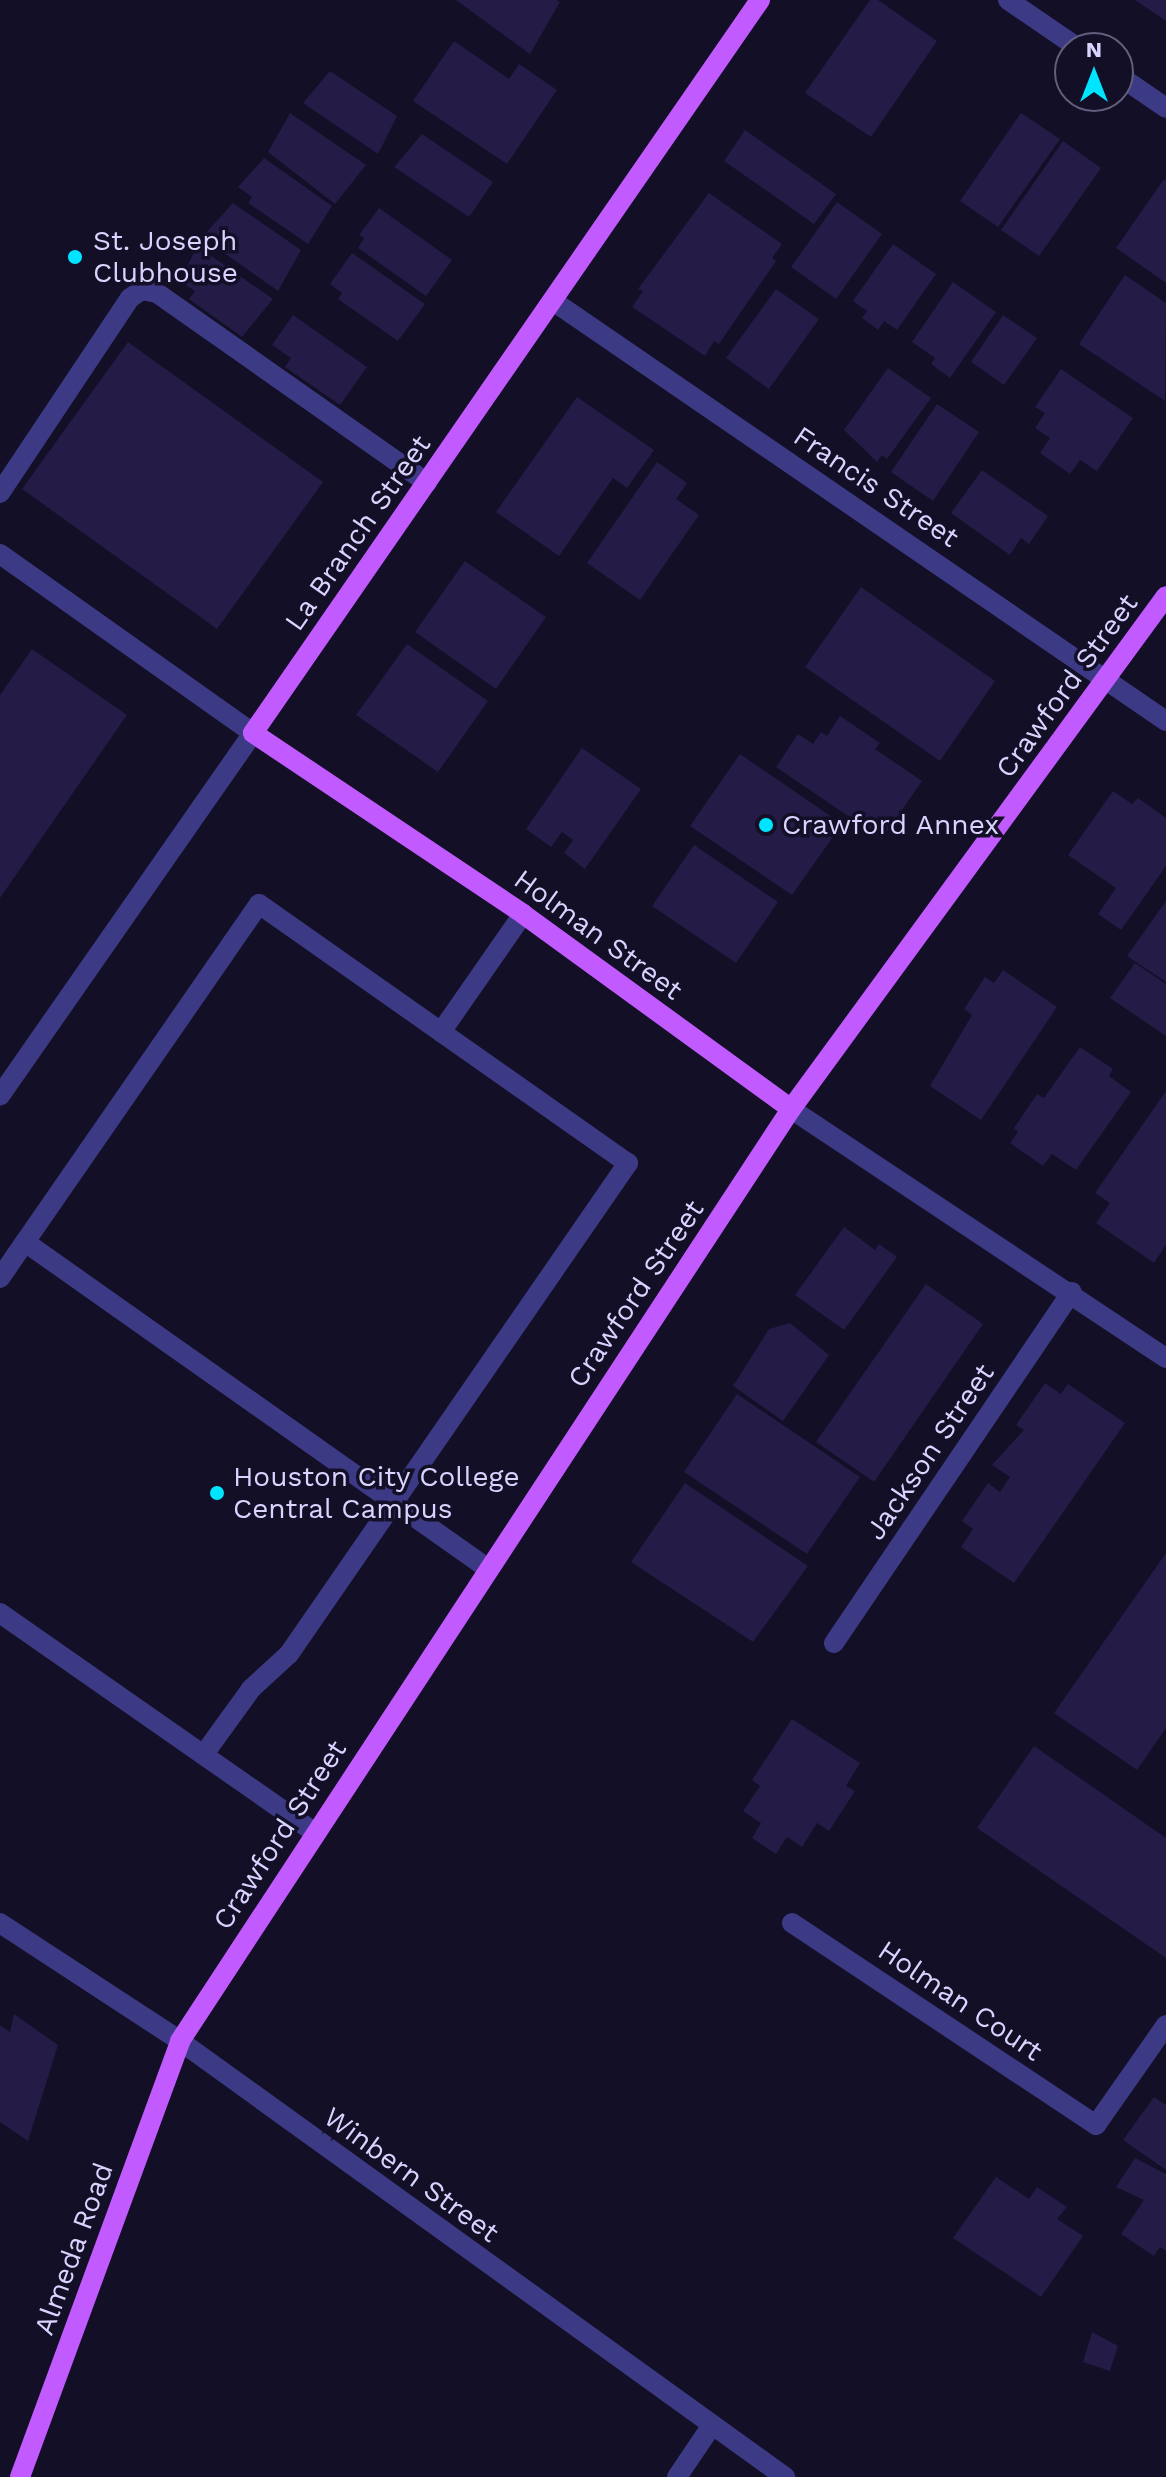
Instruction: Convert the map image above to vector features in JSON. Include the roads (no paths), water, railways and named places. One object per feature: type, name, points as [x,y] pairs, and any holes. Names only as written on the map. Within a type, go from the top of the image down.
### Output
[{"type":"main road","name":"La Branch Street","points":[[253,733],[760,0]]},
{"type":"main road","name":"Crawford Street","points":[[180,2041],[487,1568],[791,1109],[1166,596]]},
{"type":"main road","name":"Holman Street","points":[[253,733],[523,914],[791,1109]]},
{"type":"main road","name":"Almeda Road","points":[[20,2477],[180,2041]]},
{"type":"street","points":[[1008,0],[1055,32]]},
{"type":"street","points":[[1134,86],[1166,108]]},
{"type":"street","points":[[0,493],[130,298],[142,290],[157,293],[427,483]]},
{"type":"street","name":"Francis Street","points":[[553,301],[1166,721]]},
{"type":"street","name":"Holman Street","points":[[0,554],[253,733]]},
{"type":"street","name":"La Branch Street","points":[[0,1096],[253,733]]},
{"type":"street","points":[[0,1278],[259,904],[628,1163],[289,1654],[251,1689],[204,1754]]},
{"type":"street","points":[[441,1032],[523,914]]},
{"type":"street","name":"Holman Street","points":[[791,1109],[1072,1292],[1166,1358]]},
{"type":"street","points":[[25,1242],[395,1500],[487,1568]]},
{"type":"street","name":"Jackson Street","points":[[834,1643],[1072,1292]]},
{"type":"street","points":[[0,1613],[315,1833]]},
{"type":"street","name":"Winbern Street","points":[[0,1923],[180,2041],[710,2428],[785,2477]]},
{"type":"street","name":"Holman Court","points":[[792,1923],[1096,2125],[1166,2025]]},
{"type":"street","points":[[677,2477],[710,2428]]},
{"type":"place","name":"St. Joseph Clubhouse","points":[[75,257]]},
{"type":"place","name":"Crawford Annex","points":[[766,825]]},
{"type":"place","name":"Houston City College Central Campus","points":[[217,1493]]}]
